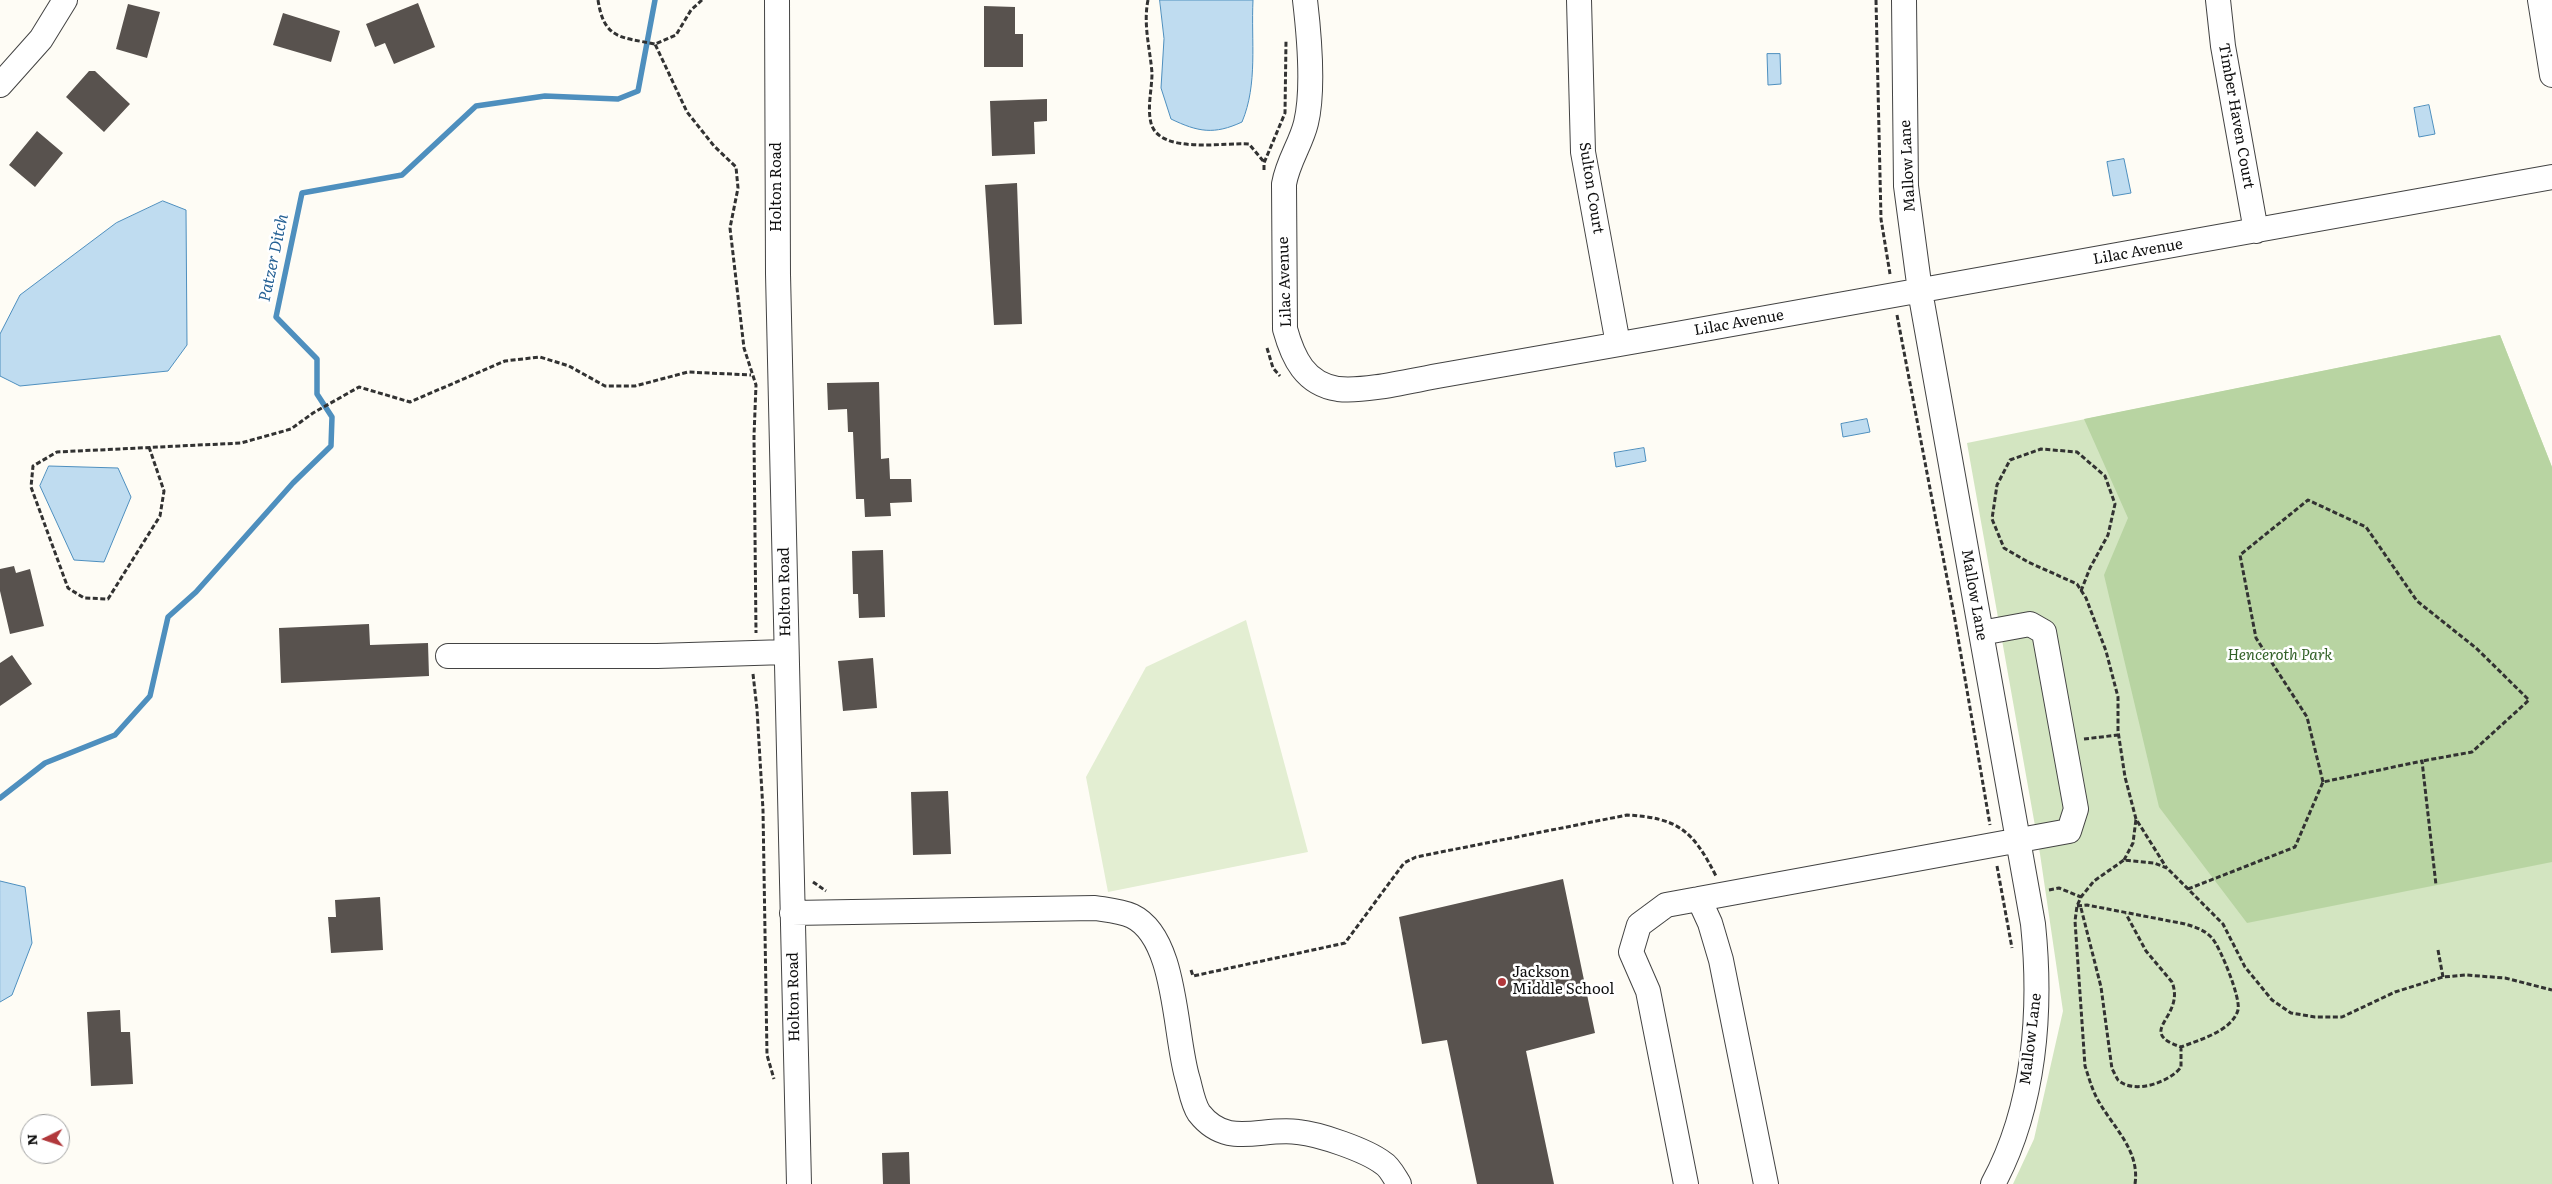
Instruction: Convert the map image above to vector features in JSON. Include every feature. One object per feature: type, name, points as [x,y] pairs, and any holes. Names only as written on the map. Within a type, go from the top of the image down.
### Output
[{"type":"street","points":[[0,85],[42,39],[65,0]]},
{"type":"street","name":"Holton Road","points":[[777,0],[778,274],[799,1184]]},
{"type":"street","name":"Lilac Avenue","points":[[1305,0],[1309,99],[1306,124],[1288,164],[1283,202],[1286,329],[1290,348],[1299,366],[1311,380],[1327,387],[1342,389],[1382,385],[1618,344],[1893,310],[1920,291],[2552,177]]},
{"type":"street","name":"Sulton Court","points":[[1579,0],[1583,152],[1618,344]]},
{"type":"street","name":"Mallow Lane","points":[[1904,0],[1906,186],[1920,291],[2033,924],[2037,970],[2036,1022],[2030,1068],[2016,1133],[1993,1184]]},
{"type":"street","name":"Timber Haven Court","points":[[2218,0],[2223,46],[2256,231]]},
{"type":"street","points":[[2540,0],[2552,76]]},
{"type":"street","points":[[1686,1184],[1648,991],[1631,952],[1639,925],[1666,905],[2069,831],[2076,809],[2044,632],[2030,624],[1981,633]]},
{"type":"street","points":[[448,656],[657,656],[786,652]]},
{"type":"street","points":[[1710,897],[1710,923],[1721,960],[1766,1184]]},
{"type":"street","points":[[792,913],[1095,908],[1133,917],[1148,928],[1161,949],[1168,977],[1185,1072],[1197,1109],[1209,1125],[1223,1132],[1242,1135],[1297,1132],[1338,1142],[1384,1163],[1399,1184]]},
{"type":"path","points":[[598,0],[600,16],[606,27],[615,35],[654,44],[676,36],[691,10],[702,0]]},
{"type":"path","points":[[1148,0],[1146,28],[1152,73],[1151,124],[1160,137],[1175,142],[1214,146],[1249,144],[1264,163]]},
{"type":"path","points":[[1876,0],[1881,219],[1893,310],[1955,620],[2013,956]]},
{"type":"path","points":[[1264,172],[1264,163],[1285,113],[1286,32]]},
{"type":"path","points":[[654,44],[688,112],[714,146],[736,167],[738,188],[730,228],[744,348],[756,385],[753,675],[757,709],[762,810],[767,1054],[775,1082]]},
{"type":"path","points":[[1265,344],[1273,368],[1285,382]]},
{"type":"path","points":[[149,447],[164,491],[160,516],[108,599],[84,598],[68,588],[31,487],[33,466],[57,452],[149,447],[241,443],[291,429],[313,412],[359,387],[410,402],[505,361],[540,357],[570,366],[605,386],[636,386],[688,372],[751,374]]},
{"type":"path","points":[[2081,591],[2090,568],[2108,535],[2115,504],[2105,476],[2077,452],[2041,449],[2010,460],[1997,485],[1992,519],[2004,548],[2028,562],[2077,584],[2081,591],[2086,598],[2106,651],[2118,697],[2118,735],[2125,777],[2136,819],[2167,868],[2223,924],[2245,967],[2272,1000],[2291,1013],[2316,1017],[2342,1017],[2395,992],[2443,977],[2466,975],[2505,978],[2552,990]]},
{"type":"path","points":[[2188,889],[2295,848],[2323,782],[2307,717],[2256,638],[2240,555],[2308,500],[2366,527],[2417,601],[2476,648],[2529,700],[2472,752],[2422,760],[2323,782]]},
{"type":"path","points":[[2064,742],[2118,735]]},
{"type":"path","points":[[2422,760],[2436,885]]},
{"type":"path","points":[[1190,968],[1193,976],[1345,943],[1404,863],[1416,857],[1627,815],[1654,816],[1682,828],[1702,847],[1718,879],[1710,897]]},
{"type":"path","points":[[2134,1184],[2136,1171],[2131,1153],[2090,1085],[2085,1066],[2076,940],[2079,907],[2094,881],[2124,860],[2133,843],[2136,819]]},
{"type":"path","points":[[2124,860],[2154,863],[2167,868]]},
{"type":"path","points":[[811,881],[826,891],[835,892]]},
{"type":"path","points":[[2079,907],[2087,905],[2185,924],[2200,929],[2213,939],[2237,994],[2238,1010],[2229,1023],[2215,1033],[2182,1047],[2165,1041],[2161,1036],[2161,1028],[2172,1010],[2176,997],[2172,982],[2146,951],[2126,914]]},
{"type":"path","points":[[2079,907],[2101,987],[2112,1069],[2118,1080],[2127,1085],[2145,1085],[2162,1082],[2181,1067],[2182,1047]]},
{"type":"path","points":[[2438,950],[2443,977]]},
{"type":"green space","name":"Henceroth Park","points":[[2500,335],[2552,467],[2552,1184],[2013,1184],[2034,1139],[2063,1011],[2040,854],[1967,443]]},
{"type":"green space","points":[[2500,335],[2552,467],[2552,862],[2247,923],[2159,807],[2104,575],[2128,518],[2084,419]]},
{"type":"green space","points":[[1246,620],[1308,852],[1108,892],[1086,777],[1146,667]]},
{"type":"water","points":[[1160,0],[1253,0],[1252,78],[1247,108],[1242,122],[1223,129],[1206,130],[1190,127],[1171,119],[1161,88],[1164,39]]},
{"type":"water","points":[[1767,54],[1780,54],[1781,84],[1768,85]]},
{"type":"water","points":[[2429,105],[2435,134],[2419,137],[2414,108]]},
{"type":"water","points":[[2124,159],[2131,193],[2113,196],[2107,162]]},
{"type":"water","points":[[163,201],[186,210],[187,345],[168,371],[20,386],[0,376],[0,334],[20,295],[116,223]]},
{"type":"water","points":[[1867,419],[1870,432],[1843,437],[1841,424]]},
{"type":"water","points":[[1644,448],[1646,461],[1616,467],[1614,453]]},
{"type":"water","points":[[49,466],[118,468],[131,497],[104,562],[74,560],[40,486]]},
{"type":"water","points":[[0,881],[25,887],[32,943],[12,995],[0,1002]]},
{"type":"building","points":[[418,3],[435,47],[394,64],[385,43],[375,47],[366,24]]},
{"type":"building","points":[[128,4],[160,12],[147,58],[116,49]]},
{"type":"building","points":[[984,6],[1015,7],[1015,34],[1023,34],[1023,67],[984,67]]},
{"type":"building","points":[[283,13],[340,31],[331,62],[273,45]]},
{"type":"building","points":[[89,71],[95,71],[130,104],[104,132],[66,97]]},
{"type":"building","points":[[1047,99],[1047,121],[1034,122],[1035,154],[992,156],[990,101]]},
{"type":"building","points":[[37,131],[63,153],[35,187],[9,165]]},
{"type":"building","points":[[1017,183],[1022,324],[994,325],[985,185]]},
{"type":"building","points":[[879,382],[881,459],[889,458],[890,479],[911,479],[912,502],[890,503],[891,516],[865,517],[864,499],[856,499],[853,432],[848,432],[847,409],[828,410],[827,383]]},
{"type":"building","points":[[883,550],[885,617],[859,618],[858,594],[853,594],[852,551]]},
{"type":"building","points":[[14,566],[16,573],[30,569],[44,626],[10,634],[0,591],[0,569]]},
{"type":"building","points":[[369,624],[370,645],[428,643],[429,676],[281,683],[279,628]]},
{"type":"building","points":[[12,655],[32,684],[0,706],[0,663]]},
{"type":"building","points":[[873,658],[877,708],[843,711],[838,661]]},
{"type":"building","points":[[948,791],[951,854],[913,855],[911,792]]},
{"type":"building","points":[[1563,879],[1595,1033],[1526,1051],[1554,1184],[1477,1184],[1447,1040],[1422,1044],[1399,917]]},
{"type":"building","points":[[380,897],[383,950],[331,953],[328,917],[336,917],[335,900]]},
{"type":"building","points":[[120,1010],[121,1032],[130,1032],[133,1084],[91,1086],[87,1012]]},
{"type":"building","points":[[909,1152],[910,1184],[883,1184],[882,1153]]},
{"type":"waterway","name":"Patzer Ditch","points":[[0,798],[45,763],[115,735],[150,696],[168,617],[196,592],[293,483],[331,446],[332,417],[317,394],[317,359],[276,317],[302,193],[402,175],[476,106],[545,96],[618,99],[638,91],[655,0]]},
{"type":"place","name":"Jackson Middle School","points":[[1502,982]]}]
